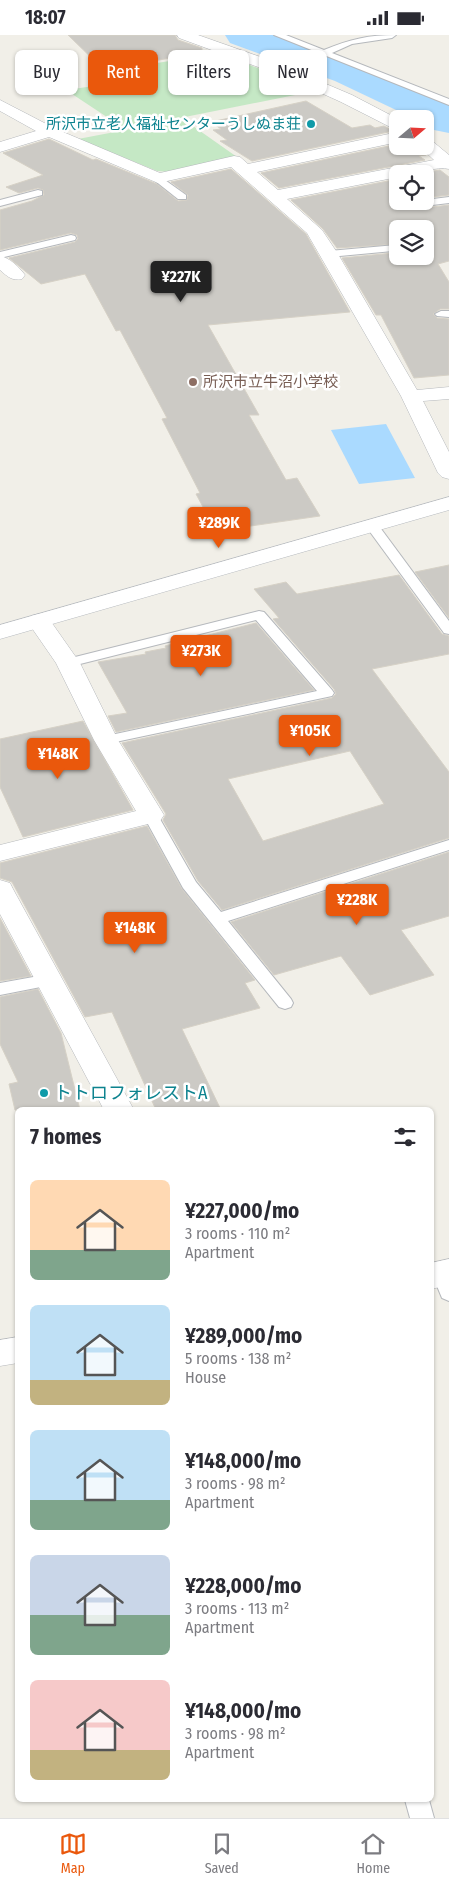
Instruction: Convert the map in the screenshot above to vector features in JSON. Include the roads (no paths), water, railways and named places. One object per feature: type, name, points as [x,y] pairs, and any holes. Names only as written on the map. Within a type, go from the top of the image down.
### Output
[{"type":"street","points":[[184,35],[300,77],[358,103],[389,121]]},
{"type":"street","points":[[0,105],[50,132],[158,178],[234,161],[245,170],[313,230],[329,254],[411,396],[449,473]]},
{"type":"street","points":[[0,147],[50,132]]},
{"type":"street","points":[[245,170],[389,139]]},
{"type":"street","points":[[434,151],[448,163]]},
{"type":"street","points":[[275,196],[448,163]]},
{"type":"street","points":[[0,261],[16,275],[0,279]]},
{"type":"street","points":[[411,396],[449,393]]},
{"type":"street","points":[[0,632],[449,503]]},
{"type":"street","points":[[0,853],[151,815],[106,740],[68,663],[39,621]]},
{"type":"street","points":[[0,889],[117,1107]]},
{"type":"street","points":[[0,1353],[15,1350]]},
{"type":"lane","points":[[278,35],[317,50]]},
{"type":"lane","points":[[327,52],[350,42],[392,35]]},
{"type":"lane","points":[[327,54],[449,102]]},
{"type":"lane","points":[[158,178],[182,197]]},
{"type":"lane","points":[[0,203],[38,193]]},
{"type":"lane","points":[[434,202],[449,200]]},
{"type":"lane","points":[[0,255],[71,238]]},
{"type":"lane","points":[[329,254],[389,249]]},
{"type":"lane","points":[[371,525],[449,629]]},
{"type":"lane","points":[[68,663],[259,615],[327,693],[106,740]]},
{"type":"lane","points":[[151,815],[189,884],[285,1003]]},
{"type":"lane","points":[[217,919],[449,845]]},
{"type":"lane","points":[[0,989],[50,980]]},
{"type":"lane","points":[[418,1802],[422,1818]]},
{"type":"water","points":[[386,424],[415,478],[359,484],[331,430]]},
{"type":"waterway","points":[[244,35],[375,84],[401,95],[449,121]]},
{"type":"place","name":"所沢市立老人福祉センターうしぬま荘","points":[[311,124]]},
{"type":"place","name":"所沢市立牛沼小学校","points":[[193,382]]},
{"type":"place","name":"トトロフォレストA","points":[[44,1093]]}]
